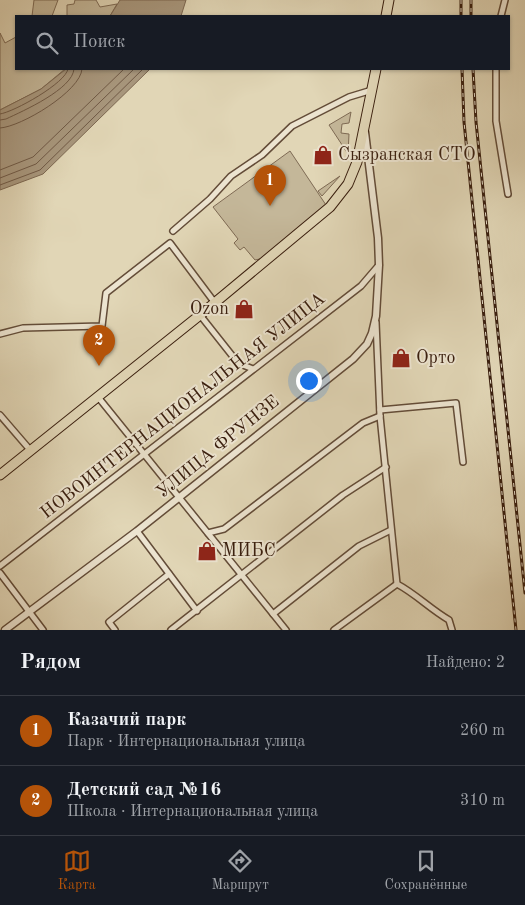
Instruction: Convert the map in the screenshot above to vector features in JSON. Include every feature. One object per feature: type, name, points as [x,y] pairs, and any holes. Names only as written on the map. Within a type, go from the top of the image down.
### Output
[{"type":"main road","points":[[386,15],[390,0]]},
{"type":"main road","points":[[0,476],[200,315],[330,207],[348,184],[357,162],[376,70]]},
{"type":"street","points":[[501,15],[505,0]]},
{"type":"street","points":[[496,70],[496,121],[508,194]]},
{"type":"street","points":[[173,231],[210,198],[231,176],[262,155],[292,126],[349,97],[372,90]]},
{"type":"street","name":"УЛИЦА ФРУНЗЕ","points":[[5,630],[179,498],[357,356],[367,344],[376,316],[379,265],[378,238],[364,127]]},
{"type":"street","points":[[357,162],[364,160],[369,163]]},
{"type":"street","points":[[0,334],[23,328],[102,326],[106,293],[170,243],[215,302]]},
{"type":"street","name":"НОВОИНТЕРНАЦИОНАЛЬНАЯ УЛИЦА","points":[[0,566],[361,286],[379,265]]},
{"type":"street","points":[[200,315],[238,363],[253,369]]},
{"type":"street","points":[[376,316],[380,413],[390,530],[397,584]]},
{"type":"street","points":[[98,397],[286,630]]},
{"type":"street","points":[[208,533],[224,529],[363,423],[380,413],[456,403],[463,462]]},
{"type":"street","points":[[0,415],[31,451]]},
{"type":"street","points":[[171,630],[343,495],[386,467]]},
{"type":"street","points":[[273,614],[359,546],[390,530]]},
{"type":"street","points":[[137,531],[196,611]]},
{"type":"street","points":[[0,573],[43,630]]},
{"type":"street","points":[[115,630],[109,622],[168,574]]},
{"type":"street","points":[[334,630],[397,584]]},
{"type":"street","points":[[397,584],[413,592],[430,609],[449,620],[452,630]]},
{"type":"shaded area","points":[[34,0],[58,0],[52,15],[32,15]]},
{"type":"shaded area","points":[[75,0],[96,0],[100,7],[117,4],[111,15],[67,15],[67,5],[74,4]]},
{"type":"shaded area","points":[[0,33],[5,43],[15,38],[15,70],[64,70],[41,89],[0,110]]},
{"type":"shaded area","points":[[351,112],[349,123],[342,124],[341,133],[349,134],[348,154],[329,125]]},
{"type":"shaded area","points":[[290,151],[326,205],[264,258],[255,260],[244,247],[240,250],[234,243],[238,239],[213,207]]},
{"type":"shaded area","points":[[340,176],[322,196],[318,191]]},
{"type":"water","points":[[120,0],[186,0],[181,15],[111,15]]},
{"type":"water","points":[[65,70],[149,70],[43,174],[0,190],[0,110],[41,89]]},
{"type":"railway","points":[[461,0],[461,15]]},
{"type":"railway","points":[[471,0],[471,15]]},
{"type":"railway","points":[[462,70],[464,122],[516,630]]},
{"type":"railway","points":[[473,70],[476,122],[525,593]]},
{"type":"place","name":"Сызранская СТО","points":[[323,155]]},
{"type":"place","name":"Казачий парк","points":[[270,206]]},
{"type":"place","name":"Ozon","points":[[244,309]]},
{"type":"place","name":"Орто","points":[[401,358]]},
{"type":"place","name":"Детский сад №16","points":[[99,366]]},
{"type":"place","name":"МИБС","points":[[207,551]]}]
